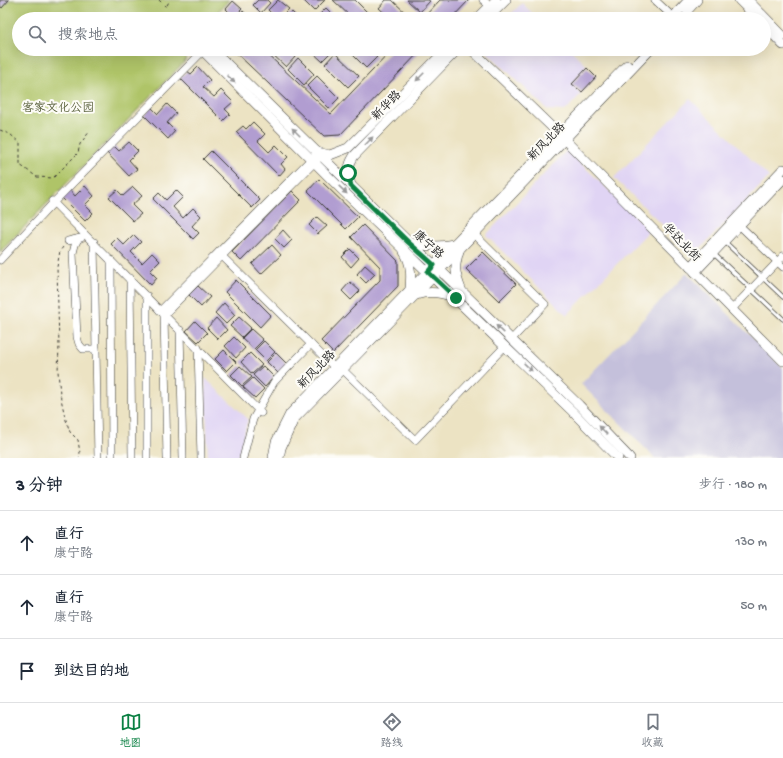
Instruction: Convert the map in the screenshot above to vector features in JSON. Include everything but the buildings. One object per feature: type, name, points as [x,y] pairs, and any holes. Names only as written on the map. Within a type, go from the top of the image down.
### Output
[{"type":"street","points":[[494,12],[506,0]]},
{"type":"street","points":[[655,0],[667,12]]},
{"type":"street","points":[[680,12],[689,0]]},
{"type":"street","points":[[683,12],[698,0]]},
{"type":"street","points":[[739,0],[751,12]]},
{"type":"street","points":[[748,0],[760,12]]},
{"type":"street","points":[[482,12],[490,2]]},
{"type":"street","points":[[771,24],[783,36]]},
{"type":"street","points":[[771,33],[783,45]]},
{"type":"street","points":[[0,255],[198,56]]},
{"type":"street","name":"康宁路","points":[[212,56],[508,343],[618,458]]},
{"type":"street","name":"新华路","points":[[316,156],[330,155],[348,148],[440,56]]},
{"type":"street","name":"新华路","points":[[351,186],[348,173],[350,163],[354,156],[451,56]]},
{"type":"street","points":[[478,56],[563,136]]},
{"type":"street","points":[[483,56],[563,136]]},
{"type":"street","name":"新风北路","points":[[457,247],[474,234],[636,56]]},
{"type":"street","name":"新风北路","points":[[273,458],[276,442],[290,414],[337,370],[563,136],[644,56]]},
{"type":"street","name":"华达北街","points":[[563,136],[694,268],[783,361]]},
{"type":"street","points":[[167,458],[163,312],[316,156]]},
{"type":"street","name":"康宁路","points":[[316,156],[351,186],[405,244]]},
{"type":"street","points":[[694,268],[783,169]]},
{"type":"street","points":[[694,268],[713,253],[780,184]]},
{"type":"street","points":[[53,201],[94,243],[98,458]]},
{"type":"street","points":[[53,201],[260,410]]},
{"type":"street","points":[[0,260],[53,201]]},
{"type":"street","points":[[739,225],[780,264]]},
{"type":"street","points":[[219,256],[311,348],[414,440],[545,304],[474,234]]},
{"type":"street","points":[[68,241],[86,236]]},
{"type":"street","points":[[78,239],[73,253],[77,337],[79,344],[83,349]]},
{"type":"street","points":[[405,244],[457,247],[455,270],[458,281],[459,295],[435,292],[412,293],[410,269],[405,244]]},
{"type":"street","points":[[735,306],[762,277],[780,264],[783,256]]},
{"type":"street","points":[[111,260],[112,458]]},
{"type":"street","name":"华达北街","points":[[694,268],[783,354]]},
{"type":"street","points":[[130,279],[132,458]]},
{"type":"street","points":[[147,295],[147,458]]},
{"type":"street","points":[[180,330],[183,458]]},
{"type":"street","name":"康宁路","points":[[508,343],[579,405],[630,458]]},
{"type":"street","points":[[198,347],[201,458]]},
{"type":"street","points":[[243,458],[252,419],[277,385],[311,348]]},
{"type":"street","points":[[74,349],[96,349]]},
{"type":"street","name":"新风北路","points":[[279,458],[281,448],[294,419],[337,370]]},
{"type":"street","points":[[247,458],[260,410]]},
{"type":"lane","points":[[724,241],[783,297]]},
{"type":"lane","points":[[713,253],[783,319]]},
{"type":"path","points":[[159,0],[166,7],[170,0]]},
{"type":"path","points":[[0,130],[10,134],[20,143],[20,165],[37,177],[52,178],[78,153],[80,144],[90,131]]},
{"type":"path","points":[[68,241],[60,251],[56,268],[59,346],[58,371],[60,394],[65,417],[70,432],[78,440],[80,453],[79,458]]},
{"type":"shaded area","points":[[522,3],[531,12],[513,12]]},
{"type":"shaded area","points":[[491,56],[577,56],[587,66],[571,84],[581,94],[565,111],[548,110]]},
{"type":"shaded area","points":[[690,99],[769,177],[694,255],[614,178]]},
{"type":"shaded area","points":[[567,150],[650,230],[567,315],[486,235]]},
{"type":"shaded area","points":[[687,273],[783,368],[783,458],[655,458],[581,384]]},
{"type":"shaded area","points":[[205,378],[248,419],[238,458],[208,458]]},
{"type":"green space","name":"客家文化公园","points":[[0,0],[229,0],[218,12],[12,12],[12,56],[184,56],[187,59],[0,252]]},
{"type":"route","points":[[348,173],[351,186],[408,242],[434,265],[428,272],[456,298]]}]
